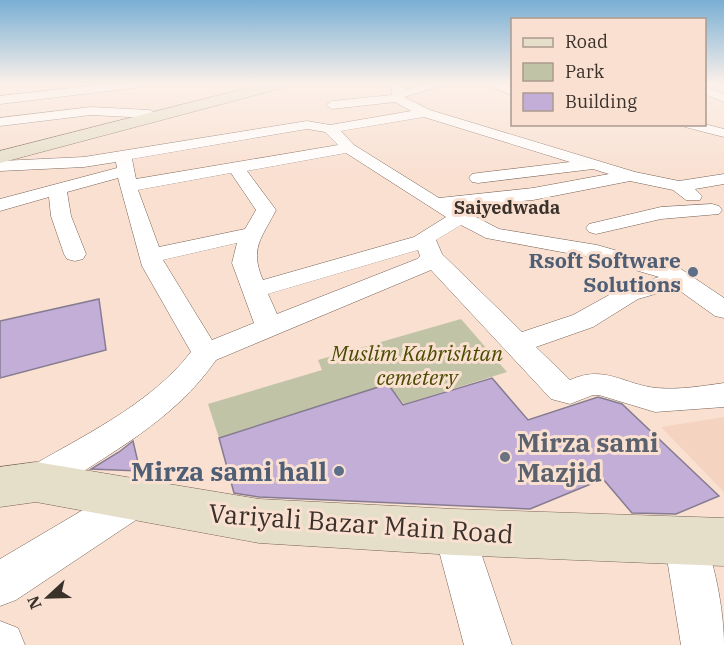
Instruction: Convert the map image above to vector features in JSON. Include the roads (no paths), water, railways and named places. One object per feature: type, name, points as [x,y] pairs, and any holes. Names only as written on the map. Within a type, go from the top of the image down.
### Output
[{"type":"main road","points":[[0,151],[111,114]]},
{"type":"main road","points":[[0,158],[117,114]]},
{"type":"main road","name":"Variyali Bazar Main Road","points":[[18,484],[259,521],[454,532],[705,541]]},
{"type":"street","points":[[0,122],[65,114]]},
{"type":"street","points":[[0,205],[126,171],[241,134],[307,125],[330,129],[413,114]]},
{"type":"street","points":[[432,114],[632,176],[679,186],[724,179]]},
{"type":"street","points":[[698,126],[724,133]]},
{"type":"street","points":[[330,129],[349,148],[435,204],[493,234],[597,252],[673,274],[724,310]]},
{"type":"street","points":[[0,166],[61,165],[126,171],[236,168],[349,148]]},
{"type":"street","points":[[478,178],[557,171],[596,164]]},
{"type":"street","points":[[236,168],[266,210],[243,255],[243,263],[269,328]]},
{"type":"street","points":[[126,171],[154,266],[206,353]]},
{"type":"street","points":[[435,204],[533,194],[632,176]]},
{"type":"street","points":[[679,186],[718,214]]},
{"type":"street","points":[[57,189],[61,216],[75,254]]},
{"type":"street","points":[[596,228],[661,213],[718,214]]},
{"type":"street","points":[[18,484],[138,416],[175,389],[199,364],[206,353],[425,264],[428,235],[459,218]]},
{"type":"street","points":[[150,256],[255,233]]},
{"type":"street","points":[[254,290],[428,249]]},
{"type":"street","points":[[428,249],[516,344],[552,381],[568,393],[591,384],[655,400],[724,395]]},
{"type":"street","points":[[516,344],[583,321],[629,294],[679,279]]},
{"type":"street","points":[[0,584],[134,500]]},
{"type":"street","points":[[454,532],[488,645]]},
{"type":"street","points":[[705,541],[705,645]]},
{"type":"place","name":"Rsoft Software Solutions","points":[[693,272]]},
{"type":"place","name":"Mirza sami Mazjid","points":[[505,457]]},
{"type":"place","name":"Mirza sami hall","points":[[339,471]]},
{"type":"district","name":"Saiyedwada","points":[[507,207]]},
{"type":"park label","name":"Muslim Kabrishtan cemetery","points":[[417,365]]}]
